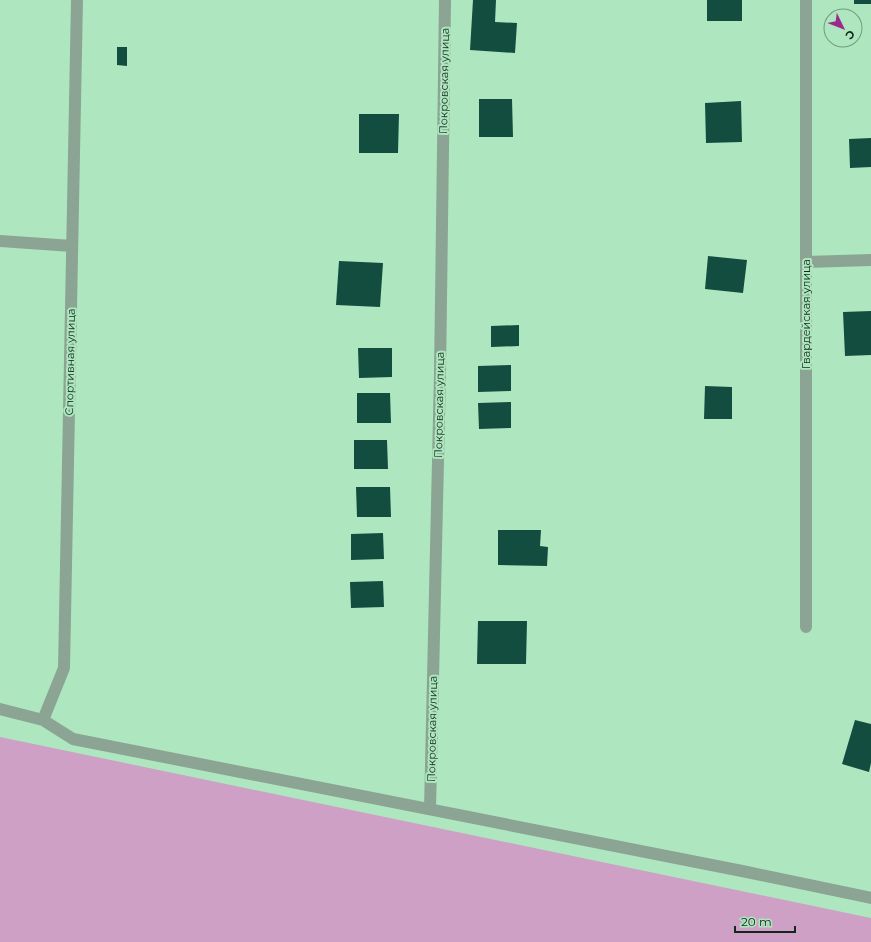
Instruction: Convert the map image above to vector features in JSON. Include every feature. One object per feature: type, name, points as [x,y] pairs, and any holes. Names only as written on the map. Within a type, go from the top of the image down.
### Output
[{"type":"street","name":"Спортивная улица","points":[[42,720],[64,668],[77,0]]},
{"type":"street","name":"Покровская улица","points":[[430,809],[440,374],[445,0]]},
{"type":"street","name":"Гвардейская улица","points":[[806,0],[806,627]]},
{"type":"street","points":[[0,242],[72,246]]},
{"type":"street","points":[[806,262],[871,260]]},
{"type":"street","points":[[0,709],[42,720],[73,739],[742,871],[871,898]]},
{"type":"shaded area","points":[[0,737],[871,918],[871,942],[0,942]]},
{"type":"building","points":[[473,0],[496,0],[495,22],[517,23],[515,53],[470,50]]},
{"type":"building","points":[[707,0],[742,0],[742,21],[707,21]]},
{"type":"building","points":[[854,0],[871,0],[871,4],[854,4]]},
{"type":"building","points":[[117,47],[127,47],[127,66],[117,65]]},
{"type":"building","points":[[479,99],[512,99],[513,137],[479,137]]},
{"type":"building","points":[[741,101],[742,142],[706,143],[705,103]]},
{"type":"building","points":[[359,114],[399,114],[398,153],[359,153]]},
{"type":"building","points":[[871,138],[871,167],[850,168],[849,139]]},
{"type":"building","points":[[708,256],[747,260],[743,293],[705,289]]},
{"type":"building","points":[[339,261],[383,263],[380,307],[336,305]]},
{"type":"building","points":[[871,311],[871,355],[845,356],[843,312]]},
{"type":"building","points":[[519,325],[519,346],[491,347],[491,326]]},
{"type":"building","points":[[358,348],[392,348],[392,377],[359,378]]},
{"type":"building","points":[[511,365],[511,391],[478,392],[478,366]]},
{"type":"building","points":[[705,386],[732,387],[732,419],[704,419]]},
{"type":"building","points":[[357,393],[390,393],[391,423],[357,423]]},
{"type":"building","points":[[511,402],[511,428],[479,429],[478,403]]},
{"type":"building","points":[[354,440],[387,440],[388,469],[354,469]]},
{"type":"building","points":[[356,487],[390,487],[391,517],[357,517]]},
{"type":"building","points":[[498,530],[541,530],[540,546],[548,547],[547,566],[498,565]]},
{"type":"building","points":[[383,533],[384,559],[351,560],[351,534]]},
{"type":"building","points":[[383,581],[384,607],[351,608],[350,582]]},
{"type":"building","points":[[478,621],[527,621],[526,664],[477,664]]},
{"type":"building","points":[[855,720],[871,724],[871,763],[869,772],[842,764]]}]
